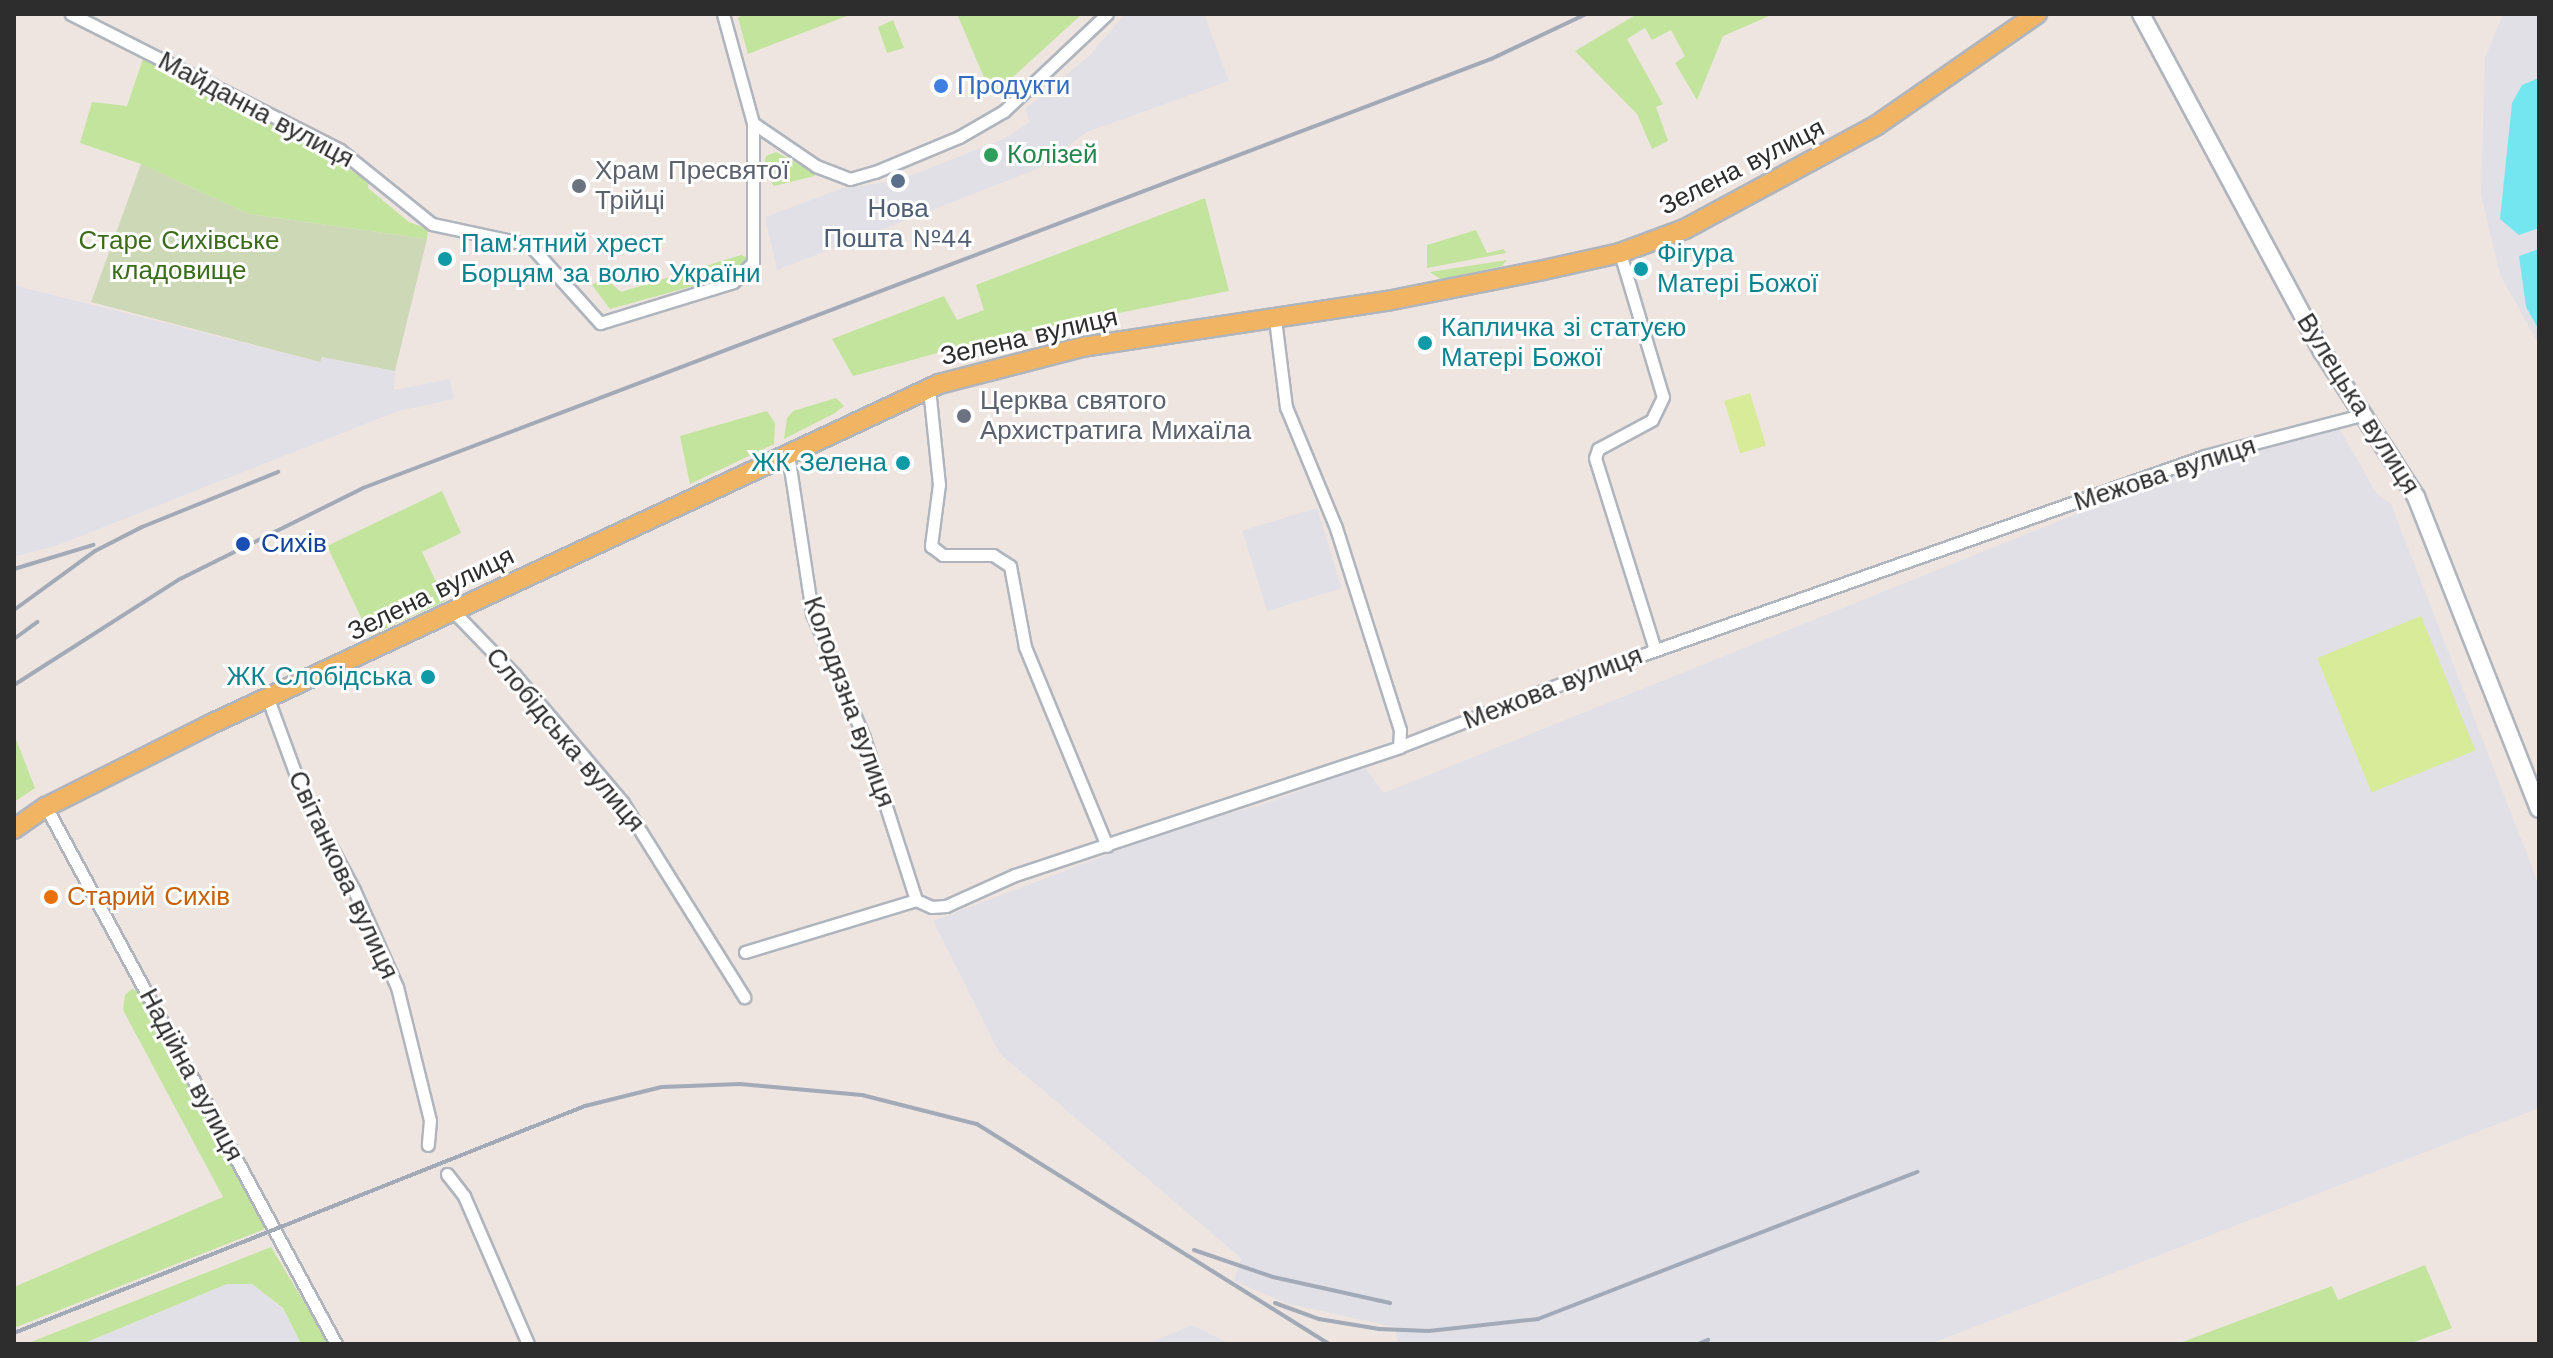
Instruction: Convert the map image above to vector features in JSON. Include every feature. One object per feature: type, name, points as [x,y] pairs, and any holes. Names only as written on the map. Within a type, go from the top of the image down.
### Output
[{"type":"main road","name":"Зелена вулиця","points":[[14,829],[46,807],[268,699],[929,388],[1059,352],[1428,294],[1620,253],[1723,212],[1822,157],[1932,91],[2037,14]]},
{"type":"street","name":"Майданна вулиця","points":[[71,14],[340,150],[432,224],[530,245],[600,323],[745,276],[755,256],[753,123]]},
{"type":"street","points":[[723,14],[753,123],[816,166],[850,179],[875,172],[959,137],[1004,111],[1107,14]]},
{"type":"street","name":"Вулецька вулиця","points":[[2141,14],[2322,351],[2416,497],[2539,809]]},
{"type":"street","points":[[1620,253],[1663,397],[1652,420],[1598,449],[1595,458],[1655,650]]},
{"type":"street","points":[[1275,319],[1286,407],[1336,528],[1400,730],[1399,747]]},
{"type":"street","points":[[929,388],[939,484],[931,546],[943,555],[993,555],[1010,566],[1025,647],[1107,846]]},
{"type":"street","name":"Межова вулиця","points":[[745,952],[916,900],[932,907],[946,906],[1015,875],[1399,747],[1655,650],[2205,456],[2365,414]]},
{"type":"street","name":"Колодязна вулиця","points":[[788,454],[812,613],[864,738],[916,900]]},
{"type":"street","name":"Слобідська вулиця","points":[[453,611],[515,675],[623,803],[744,997]]},
{"type":"street","name":"Світанкова вулиця","points":[[268,699],[304,797],[354,890],[397,987],[430,1120],[428,1145]]},
{"type":"street","name":"Надійна вулиця","points":[[46,807],[336,1344]]},
{"type":"street","points":[[447,1174],[464,1196],[528,1344]]},
{"type":"shaded area","points":[[1125,14],[1204,14],[1229,81],[1087,132],[1037,169],[777,270],[765,217],[843,188],[900,180],[1006,138],[1030,122],[1025,109],[1090,55]]},
{"type":"shaded area","points":[[2503,14],[2539,14],[2539,344],[2500,275],[2481,195],[2485,58]]},
{"type":"shaded area","points":[[14,285],[319,362],[321,357],[395,371],[394,390],[450,379],[454,399],[398,411],[58,545],[14,557]]},
{"type":"shaded area","points":[[2339,428],[2377,494],[2391,504],[2539,885],[2539,1108],[1930,1344],[1398,1344],[1395,1327],[1289,1304],[1234,1281],[1241,1258],[1000,1054],[933,921],[1196,821],[1262,805],[1364,766],[1384,793],[2213,459]]},
{"type":"shaded area","points":[[1317,508],[1342,588],[1267,611],[1242,531]]},
{"type":"shaded area","points":[[227,1284],[252,1284],[283,1309],[301,1344],[82,1344]]},
{"type":"shaded area","points":[[1192,1325],[1231,1344],[1147,1344]]},
{"type":"green space","points":[[743,14],[852,14],[748,54],[738,18]]},
{"type":"green space","points":[[957,14],[1082,14],[992,96]]},
{"type":"green space","points":[[1637,14],[1774,14],[1723,36],[1697,100],[1675,63],[1685,56],[1671,30],[1652,40],[1645,28],[1627,39],[1663,104],[1656,107],[1668,141],[1652,149],[1637,114],[1575,51]]},
{"type":"green space","points":[[893,20],[904,48],[887,53],[878,27]]},
{"type":"green space","points":[[144,56],[235,101],[369,181],[368,188],[409,222],[428,229],[427,239],[249,214],[141,164],[80,143],[92,102],[127,106]]},
{"type":"green space","points":[[776,152],[814,172],[815,176],[774,186],[763,169],[766,156]]},
{"type":"green space","name":"Старе Сихівське кладовище","points":[[141,164],[249,214],[427,239],[395,371],[322,357],[320,362],[91,302]]},
{"type":"green space","points":[[1205,198],[1229,291],[993,338],[853,376],[832,339],[944,296],[957,320],[984,310],[976,285]]},
{"type":"green space","points":[[1476,230],[1487,253],[1504,249],[1506,253],[1427,268],[1427,245]]},
{"type":"green space","points":[[741,255],[748,258],[733,275],[610,309],[592,285],[604,277],[621,292]]},
{"type":"green space","points":[[1507,260],[1502,266],[1442,280],[1430,272]]},
{"type":"green space","points":[[1750,393],[1766,446],[1740,453],[1724,401]]},
{"type":"green space","points":[[836,398],[844,406],[784,439],[787,418],[793,411]]},
{"type":"green space","points":[[767,411],[775,423],[774,444],[690,484],[680,436]]},
{"type":"green space","points":[[442,491],[461,533],[422,552],[445,601],[370,636],[327,546]]},
{"type":"green space","points":[[2421,616],[2475,750],[2371,792],[2317,658]]},
{"type":"green space","points":[[14,734],[35,788],[14,802]]},
{"type":"green space","points":[[132,989],[141,993],[265,1229],[14,1328],[14,1287],[223,1197],[123,1010],[125,995]]},
{"type":"green space","points":[[271,1247],[329,1344],[301,1344],[283,1308],[252,1284],[227,1284],[82,1344],[26,1344]]},
{"type":"green space","points":[[2425,1265],[2452,1328],[2409,1344],[2177,1344],[2332,1286],[2338,1300]]},
{"type":"water","points":[[2539,78],[2539,228],[2519,235],[2500,219],[2512,103],[2522,85]]},
{"type":"water","points":[[2539,249],[2539,330],[2526,307],[2519,256]]},
{"type":"railway","points":[[14,685],[180,579],[363,488],[1491,59],[1586,14]]},
{"type":"railway","points":[[14,610],[95,551],[142,527],[278,472]]},
{"type":"railway","points":[[14,569],[93,545]]},
{"type":"railway","points":[[14,639],[37,622]]},
{"type":"railway","points":[[14,1333],[585,1106],[662,1087],[740,1084],[862,1095],[977,1124],[1329,1344]]},
{"type":"railway","points":[[1275,1303],[1319,1319],[1379,1329],[1429,1331],[1538,1319],[1917,1172]]},
{"type":"railway","points":[[1194,1250],[1273,1277],[1390,1303]]},
{"type":"railway","points":[[1698,1344],[1708,1340]]},
{"type":"place","name":"Продукти","points":[[941,86]]},
{"type":"place","name":"Колізей","points":[[991,155]]},
{"type":"place","name":"Нова Пошта №44","points":[[898,181]]},
{"type":"place","name":"Храм Пресвятої Трійці","points":[[579,186]]},
{"type":"place","name":"Пам'ятний хрест Борцям за волю України","points":[[445,259]]},
{"type":"place","name":"Фігура Матері Божої","points":[[1641,269]]},
{"type":"place","name":"Капличка зі статуєю Матері Божої","points":[[1425,343]]},
{"type":"place","name":"Церква святого Архистратига Михаїла","points":[[964,416]]},
{"type":"place","name":"ЖК Зелена","points":[[903,463]]},
{"type":"place","name":"Сихів","points":[[243,544]]},
{"type":"place","name":"ЖК Слобідська","points":[[428,677]]},
{"type":"place","name":"Старий Сихів","points":[[51,897]]}]
